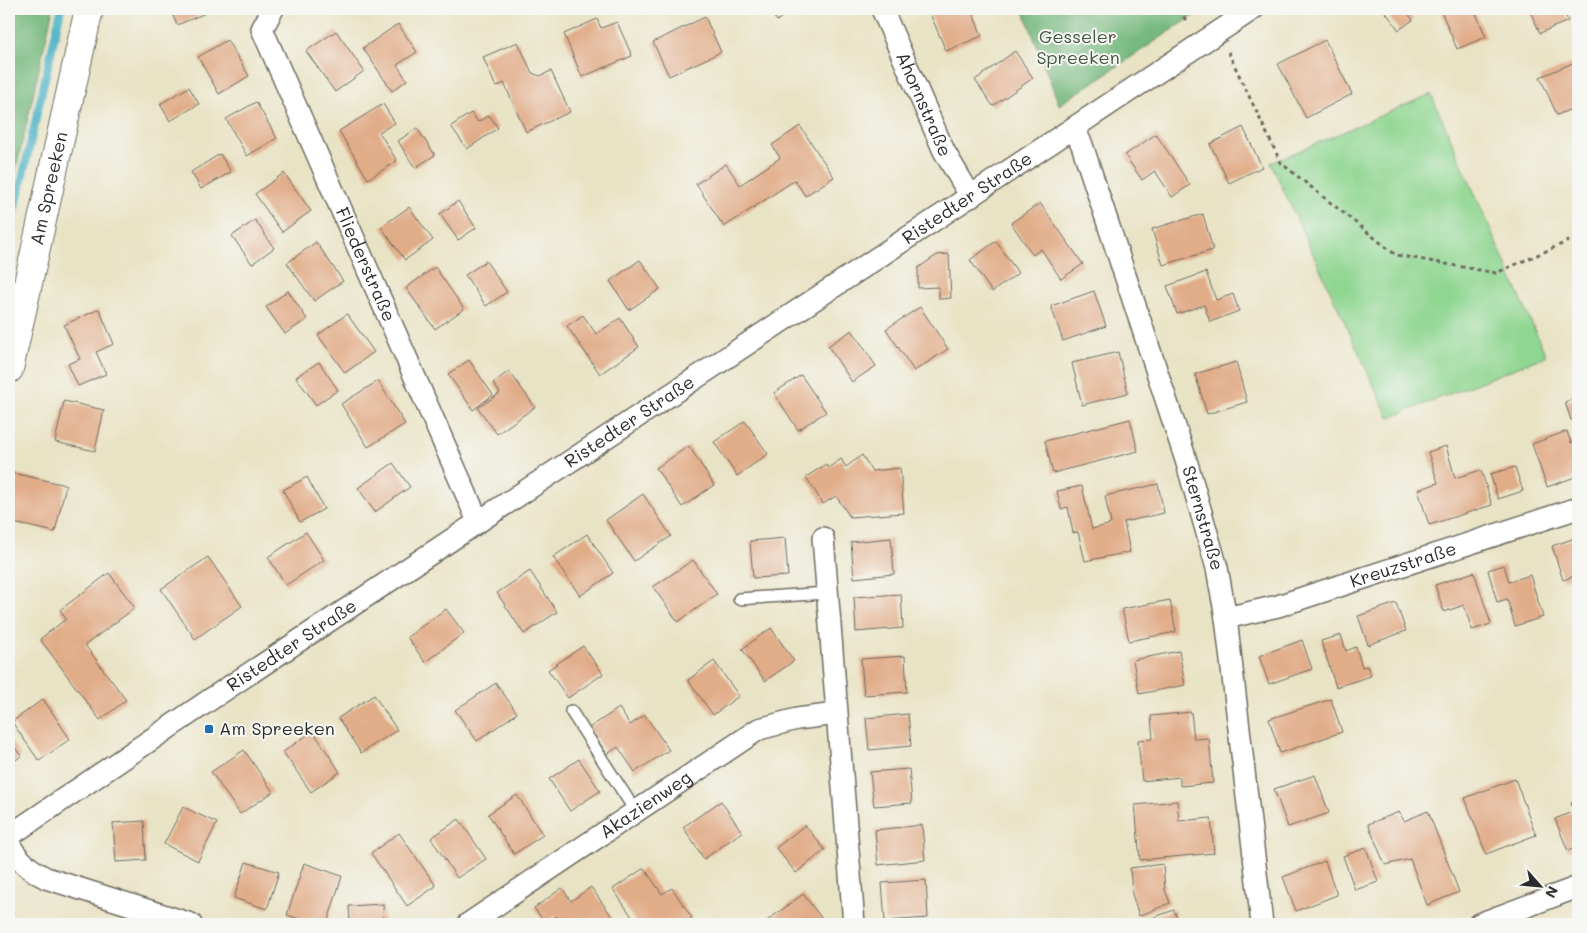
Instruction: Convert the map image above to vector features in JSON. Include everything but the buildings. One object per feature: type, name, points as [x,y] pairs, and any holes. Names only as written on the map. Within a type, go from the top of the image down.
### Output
[{"type":"street","name":"Am Spreeken","points":[[9,369],[89,9]]},
{"type":"street","name":"Fliederstraße","points":[[273,9],[262,28],[478,521]]},
{"type":"street","name":"Ahornstraße","points":[[882,9],[944,151],[971,197]]},
{"type":"street","name":"Ristedter Straße","points":[[9,836],[478,521],[1253,9]]},
{"type":"street","name":"Sternstraße","points":[[1074,128],[1082,145],[1186,460],[1217,568],[1226,618],[1262,924]]},
{"type":"street","name":"Kreuzstraße","points":[[1226,618],[1278,606],[1578,508]]},
{"type":"street","points":[[823,538],[854,924]]},
{"type":"street","name":"Akazienweg","points":[[468,924],[759,729],[797,719],[836,714]]},
{"type":"street","points":[[9,844],[16,856],[28,868],[46,878],[191,924]]},
{"type":"street","points":[[1478,924],[1578,887]]},
{"type":"lane","points":[[739,600],[827,593]]},
{"type":"lane","points":[[571,711],[636,812]]},
{"type":"path","points":[[1217,32],[1281,163],[1396,255],[1496,273],[1578,237]]},
{"type":"green space","points":[[9,9],[53,9],[9,200]]},
{"type":"green space","name":"Gesseler Spreeken","points":[[1023,9],[1204,9],[1059,105]]},
{"type":"green space","points":[[1431,94],[1546,356],[1389,418],[1271,163]]},
{"type":"waterway","points":[[9,236],[61,9]]},
{"type":"place","name":"Am Spreeken","points":[[209,729]]}]
